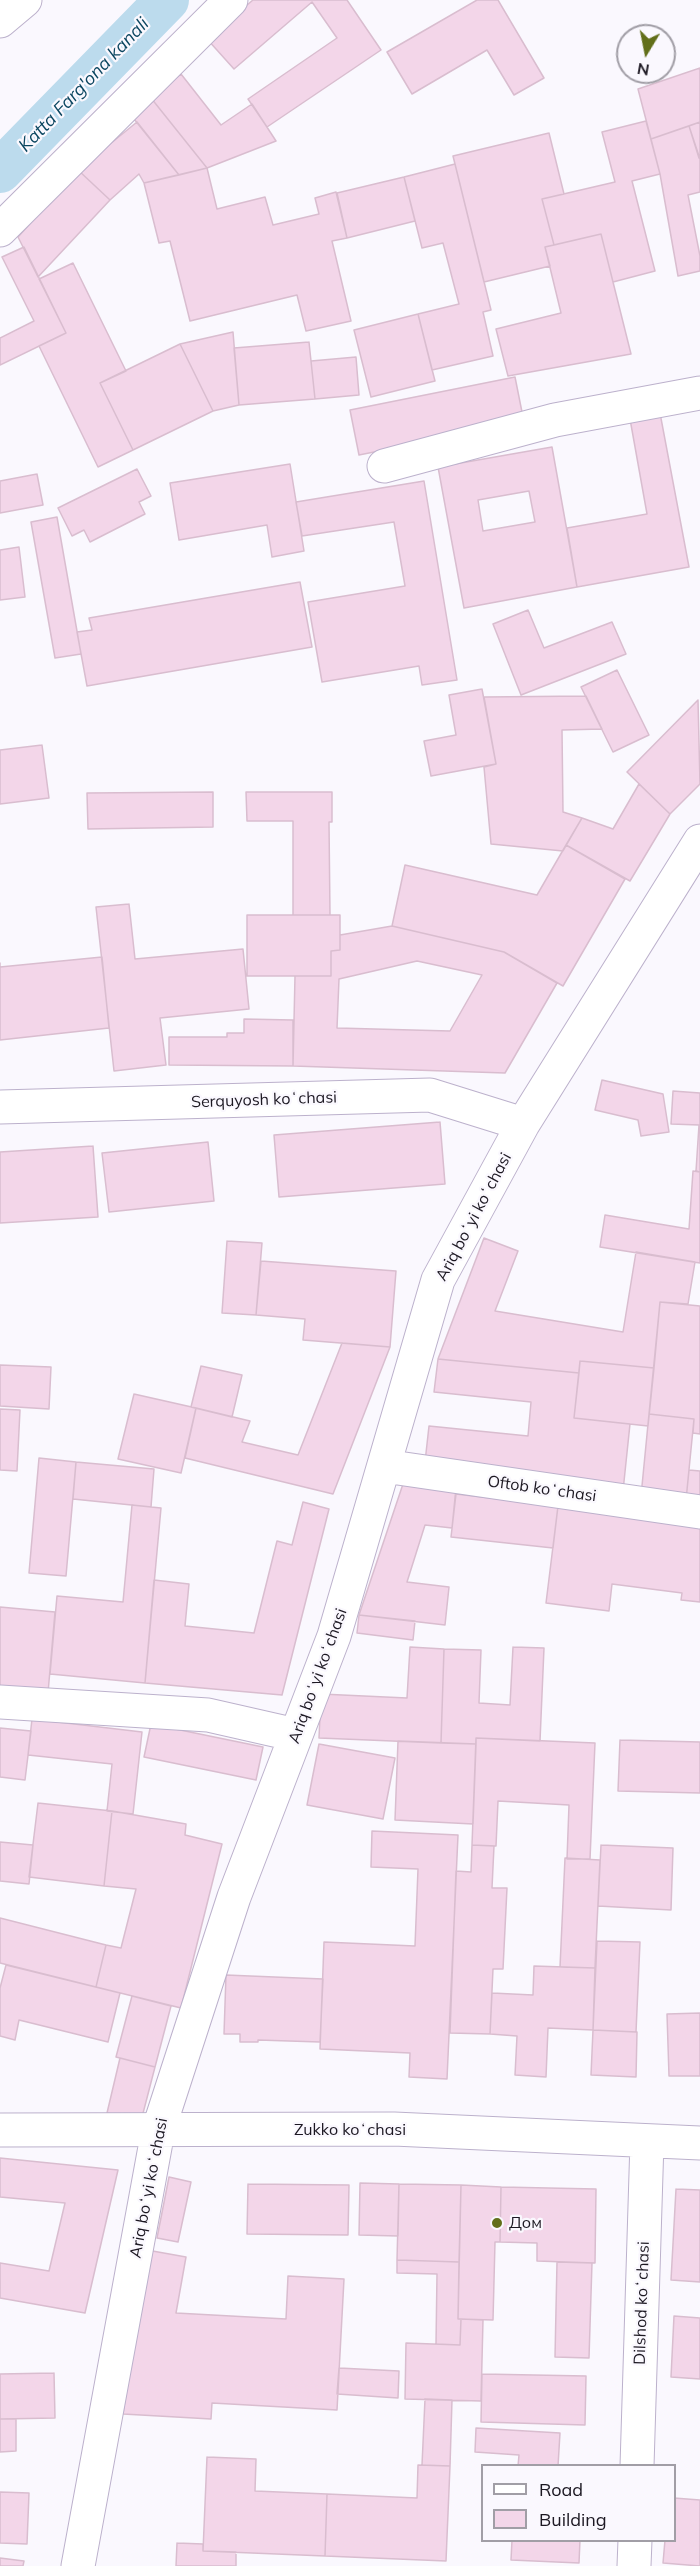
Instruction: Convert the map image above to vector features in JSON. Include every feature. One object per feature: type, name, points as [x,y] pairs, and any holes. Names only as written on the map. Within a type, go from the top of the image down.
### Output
[{"type":"street","points":[[0,21],[26,0]]},
{"type":"street","points":[[0,230],[231,0]]},
{"type":"street","points":[[384,466],[555,420],[700,393]]},
{"type":"street","name":"Ariq boʻyi koʻchasi","points":[[78,2566],[158,2131],[234,1898],[334,1636],[438,1280],[523,1124],[700,841]]},
{"type":"street","name":"Serquyosh koʻchasi","points":[[0,1107],[430,1095],[523,1124]]},
{"type":"street","name":"Oftob koʻchasi","points":[[384,1466],[700,1512]]},
{"type":"street","points":[[0,1702],[208,1715],[296,1735]]},
{"type":"street","name":"Zukko koʻchasi","points":[[0,2130],[394,2129],[700,2143]]},
{"type":"street","name":"Dilshod koʻchasi","points":[[637,2464],[647,2141]]},
{"type":"street","points":[[634,2566],[635,2542]]},
{"type":"building","points":[[253,0],[347,0],[381,50],[267,127],[248,99],[337,38],[312,2],[234,69],[207,39]]},
{"type":"building","points":[[477,0],[498,0],[544,78],[514,95],[487,50],[412,94],[387,52]]},
{"type":"building","points":[[700,68],[700,122],[651,139],[638,89],[653,84],[676,84],[676,76]]},
{"type":"building","points":[[181,74],[221,125],[252,104],[276,141],[207,168],[151,98]]},
{"type":"building","points":[[151,98],[207,168],[179,175],[130,114]]},
{"type":"building","points":[[646,121],[660,174],[632,181],[655,271],[613,282],[601,234],[554,245],[542,199],[615,182],[602,132]]},
{"type":"building","points":[[137,122],[179,175],[144,183],[139,174],[110,200],[78,170]]},
{"type":"building","points":[[700,122],[700,158],[699,158],[689,126]]},
{"type":"building","points":[[689,126],[700,159],[700,192],[688,195],[700,256],[700,271],[678,276],[660,174],[651,139]]},
{"type":"building","points":[[549,133],[564,194],[542,199],[554,245],[545,247],[550,266],[484,282],[453,156]]},
{"type":"building","points":[[455,164],[491,310],[483,312],[493,356],[432,370],[418,314],[459,304],[443,243],[422,248],[404,177]]},
{"type":"building","points":[[207,168],[217,209],[265,197],[273,225],[319,214],[315,198],[336,192],[347,238],[332,241],[351,321],[306,331],[297,295],[190,321],[170,241],[159,243],[144,183]]},
{"type":"building","points":[[78,170],[110,200],[38,277],[18,237]]},
{"type":"building","points":[[404,177],[415,221],[347,238],[337,193]]},
{"type":"building","points":[[601,234],[631,354],[508,376],[496,329],[561,313],[545,247]]},
{"type":"building","points":[[24,247],[66,333],[0,365],[0,338],[34,321],[2,257]]},
{"type":"building","points":[[73,263],[126,371],[100,383],[133,450],[98,467],[39,346],[66,333],[39,279]]},
{"type":"building","points":[[418,314],[435,381],[371,397],[354,330]]},
{"type":"building","points":[[233,332],[239,405],[213,411],[180,344]]},
{"type":"building","points":[[309,342],[315,399],[239,405],[234,348]]},
{"type":"building","points":[[180,344],[213,411],[133,450],[100,383]]},
{"type":"building","points":[[356,357],[359,395],[315,399],[311,361]]},
{"type":"building","points":[[515,377],[524,422],[359,455],[350,410]]},
{"type":"building","points":[[660,413],[689,567],[577,587],[567,528],[647,514],[630,419]]},
{"type":"building","points":[[552,447],[577,587],[464,608],[438,467]],"holes":[[[529,491],[535,522],[483,531],[478,500]]]},
{"type":"building","points":[[290,464],[304,551],[272,557],[267,525],[179,540],[170,483]]},
{"type":"building","points":[[137,469],[151,496],[139,502],[145,514],[90,542],[84,530],[72,536],[58,508]]},
{"type":"building","points":[[37,474],[43,505],[0,513],[0,481]]},
{"type":"building","points":[[424,481],[457,680],[422,685],[419,666],[322,682],[308,602],[405,586],[394,522],[302,536],[296,502]]},
{"type":"building","points":[[57,517],[81,654],[55,658],[31,522]]},
{"type":"building","points":[[19,547],[25,597],[0,600],[0,550]]},
{"type":"building","points":[[300,582],[312,647],[87,686],[77,632],[92,630],[89,618]]},
{"type":"building","points":[[528,610],[544,648],[612,622],[626,654],[521,695],[493,624]]},
{"type":"building","points":[[617,670],[649,735],[613,752],[581,687]]},
{"type":"building","points":[[482,689],[496,764],[431,776],[424,741],[456,735],[449,695]]},
{"type":"building","points":[[586,696],[602,729],[562,730],[563,812],[582,818],[563,851],[491,844],[484,767],[496,764],[484,697]]},
{"type":"building","points":[[698,700],[700,784],[670,814],[627,772]]},
{"type":"building","points":[[42,745],[49,798],[0,804],[0,750]]},
{"type":"building","points":[[639,784],[670,814],[630,881],[566,845],[582,818],[613,829]]},
{"type":"building","points":[[213,792],[213,827],[88,829],[87,793]]},
{"type":"building","points":[[246,792],[332,792],[332,822],[329,822],[330,915],[293,915],[293,821],[247,821]]},
{"type":"building","points":[[566,845],[625,879],[563,986],[504,952],[392,926],[405,865],[537,895]]},
{"type":"building","points":[[129,904],[135,959],[243,949],[249,1009],[160,1018],[166,1065],[114,1071],[96,907]]},
{"type":"building","points":[[247,915],[340,915],[340,950],[331,951],[331,976],[247,976]]},
{"type":"building","points":[[392,926],[504,952],[557,983],[505,1073],[293,1066],[295,976],[331,976],[331,951],[340,950],[340,935]],"holes":[[[417,961],[482,975],[450,1031],[337,1028],[339,979]]]},
{"type":"building","points":[[102,957],[109,1028],[0,1040],[0,967]]},
{"type":"building","points":[[244,1019],[293,1020],[293,1066],[169,1065],[169,1037],[227,1037],[227,1033],[244,1033]]},
{"type":"building","points":[[602,1080],[663,1094],[669,1132],[641,1136],[638,1120],[595,1110]]},
{"type":"building","points":[[673,1091],[700,1093],[700,1172],[696,1171],[699,1125],[671,1124]]},
{"type":"building","points":[[440,1122],[445,1184],[279,1197],[274,1135]]},
{"type":"building","points":[[208,1142],[214,1201],[109,1212],[102,1153]]},
{"type":"building","points":[[93,1146],[98,1217],[0,1223],[0,1152]]},
{"type":"building","points":[[693,1171],[700,1172],[700,1263],[600,1247],[605,1215],[689,1229]]},
{"type":"building","points":[[484,1238],[518,1251],[495,1311],[623,1332],[636,1252],[695,1262],[688,1304],[660,1302],[654,1368],[580,1361],[579,1373],[438,1359]]},
{"type":"building","points":[[227,1241],[262,1243],[256,1315],[222,1313]]},
{"type":"building","points":[[261,1261],[396,1271],[390,1347],[303,1340],[305,1319],[256,1315]]},
{"type":"building","points":[[660,1302],[700,1306],[700,1434],[693,1433],[694,1419],[649,1414]]},
{"type":"building","points":[[342,1343],[390,1347],[333,1494],[185,1458],[196,1408],[250,1421],[242,1442],[298,1455]]},
{"type":"building","points":[[438,1359],[579,1373],[574,1418],[630,1424],[623,1491],[424,1471],[429,1426],[528,1436],[531,1402],[434,1392]]},
{"type":"building","points":[[580,1361],[654,1368],[648,1426],[574,1418]]},
{"type":"building","points":[[0,1365],[51,1367],[49,1409],[0,1406]]},
{"type":"building","points":[[201,1366],[242,1375],[232,1417],[191,1407]]},
{"type":"building","points":[[134,1394],[196,1408],[181,1473],[118,1459]]},
{"type":"building","points":[[0,1409],[20,1410],[17,1471],[0,1470]]},
{"type":"building","points":[[649,1414],[694,1419],[686,1500],[641,1496]]},
{"type":"building","points":[[39,1458],[76,1462],[66,1576],[29,1573]]},
{"type":"building","points":[[76,1462],[154,1469],[151,1507],[73,1499]]},
{"type":"building","points":[[689,1470],[700,1471],[700,1502],[686,1500]]},
{"type":"building","points":[[404,1481],[456,1488],[452,1528],[425,1525],[407,1582],[449,1587],[445,1625],[359,1615]]},
{"type":"building","points":[[456,1494],[558,1506],[553,1548],[451,1537]]},
{"type":"building","points":[[303,1502],[329,1509],[282,1695],[145,1683],[154,1580],[189,1584],[185,1626],[254,1633],[277,1541],[292,1545]]},
{"type":"building","points":[[132,1505],[161,1508],[145,1683],[50,1674],[57,1596],[123,1602]]},
{"type":"building","points":[[558,1506],[700,1523],[700,1602],[681,1600],[682,1593],[612,1584],[609,1611],[546,1603]]},
{"type":"building","points":[[0,1607],[55,1612],[48,1693],[0,1688]]},
{"type":"building","points":[[359,1615],[415,1621],[413,1640],[357,1633]]},
{"type":"building","points":[[410,1647],[444,1649],[441,1743],[319,1738],[321,1694],[407,1698]]},
{"type":"building","points":[[513,1647],[544,1648],[540,1741],[476,1738],[476,1744],[441,1743],[444,1649],[481,1650],[479,1703],[510,1705]]},
{"type":"building","points":[[32,1719],[142,1732],[133,1814],[107,1811],[112,1764],[28,1755]]},
{"type":"building","points":[[151,1724],[263,1747],[256,1780],[144,1757]]},
{"type":"building","points":[[0,1728],[31,1731],[25,1780],[0,1777]]},
{"type":"building","points":[[476,1738],[595,1743],[590,1859],[567,1859],[569,1805],[498,1801],[496,1846],[472,1845]]},
{"type":"building","points":[[620,1740],[700,1742],[700,1793],[618,1791]]},
{"type":"building","points":[[398,1741],[476,1744],[473,1824],[395,1820]]},
{"type":"building","points":[[319,1744],[395,1758],[383,1819],[307,1805]]},
{"type":"building","points":[[38,1803],[112,1811],[104,1886],[29,1877]]},
{"type":"building","points":[[112,1811],[186,1824],[185,1835],[222,1844],[181,2008],[96,1987],[106,1945],[121,1948],[136,1889],[104,1886]]},
{"type":"building","points":[[372,1831],[458,1835],[447,2079],[409,2077],[410,2053],[320,2049],[324,1942],[415,1946],[418,1869],[371,1867]]},
{"type":"building","points":[[0,1842],[33,1845],[29,1884],[0,1881]]},
{"type":"building","points":[[472,1845],[494,1846],[492,1888],[507,1888],[503,1969],[493,1969],[490,2034],[450,2033],[456,1871],[471,1872]]},
{"type":"building","points":[[601,1845],[673,1848],[671,1910],[598,1906]]},
{"type":"building","points":[[565,1858],[600,1860],[595,1968],[560,1967]]},
{"type":"building","points":[[0,1918],[106,1945],[96,1987],[0,1963]]},
{"type":"building","points":[[597,1941],[640,1942],[636,2032],[593,2030]]},
{"type":"building","points":[[6,1965],[120,1993],[108,2042],[19,2020],[15,2040],[0,2036],[0,1988]]},
{"type":"building","points":[[534,1966],[595,1968],[593,2030],[548,2028],[546,2077],[515,2075],[517,2036],[490,2034],[492,1993],[533,1995]]},
{"type":"building","points":[[226,1975],[323,1979],[320,2042],[258,2040],[258,2042],[240,2042],[240,2034],[224,2034]]},
{"type":"building","points":[[132,1996],[171,2006],[155,2067],[116,2057]]},
{"type":"building","points":[[700,2013],[700,2076],[669,2076],[667,2014]]},
{"type":"building","points":[[593,2030],[637,2032],[636,2077],[591,2075]]},
{"type":"building","points":[[120,2058],[155,2067],[141,2121],[107,2113]]},
{"type":"building","points":[[0,2158],[118,2170],[85,2313],[0,2298],[0,2263],[49,2271],[65,2203],[0,2197]]},
{"type":"building","points":[[169,2177],[191,2182],[178,2242],[157,2238]]},
{"type":"building","points":[[360,2183],[399,2184],[398,2236],[359,2235]]},
{"type":"building","points":[[248,2184],[349,2185],[348,2235],[247,2234]]},
{"type":"building","points":[[399,2184],[461,2185],[459,2262],[397,2260]]},
{"type":"building","points":[[461,2185],[501,2187],[500,2242],[495,2242],[493,2320],[458,2319]]},
{"type":"building","points":[[501,2187],[596,2189],[595,2263],[537,2261],[537,2243],[500,2242]]},
{"type":"building","points":[[676,2189],[700,2190],[700,2282],[671,2280]]},
{"type":"building","points":[[147,2250],[186,2257],[176,2313],[286,2319],[288,2276],[344,2279],[337,2410],[212,2403],[211,2419],[123,2414]]},
{"type":"building","points":[[397,2260],[459,2262],[460,2345],[436,2344],[437,2274],[397,2273]]},
{"type":"building","points":[[557,2262],[592,2263],[589,2358],[555,2357]]},
{"type":"building","points":[[674,2316],[700,2318],[700,2379],[671,2377]]},
{"type":"building","points":[[461,2319],[483,2320],[481,2401],[405,2399],[406,2343],[460,2345]]},
{"type":"building","points":[[339,2368],[399,2371],[398,2398],[337,2394]]},
{"type":"building","points":[[54,2373],[55,2418],[0,2419],[0,2374]]},
{"type":"building","points":[[482,2374],[586,2376],[585,2425],[481,2422]]},
{"type":"building","points":[[425,2399],[452,2400],[450,2466],[422,2465]]},
{"type":"building","points":[[0,2419],[16,2419],[16,2451],[0,2452]]},
{"type":"building","points":[[476,2428],[560,2433],[558,2464],[518,2464],[519,2455],[475,2452]]},
{"type":"building","points":[[207,2457],[256,2459],[255,2491],[327,2494],[325,2556],[203,2551]]},
{"type":"building","points":[[418,2465],[450,2466],[446,2561],[325,2556],[327,2494],[417,2498]]},
{"type":"building","points":[[0,2492],[29,2493],[27,2544],[0,2543]]},
{"type":"building","points":[[676,2498],[700,2500],[700,2566],[663,2563],[665,2542],[676,2542]]},
{"type":"building","points":[[512,2542],[580,2542],[579,2563],[511,2560]]},
{"type":"building","points":[[177,2543],[203,2544],[203,2551],[236,2552],[236,2566],[176,2566]]},
{"type":"building","points":[[0,2558],[24,2561],[23,2566],[0,2566]]},
{"type":"waterway","name":"Katta Farg'ona kanali","points":[[0,171],[167,0]]},
{"type":"place","name":"Дом","points":[[497,2223]]}]
